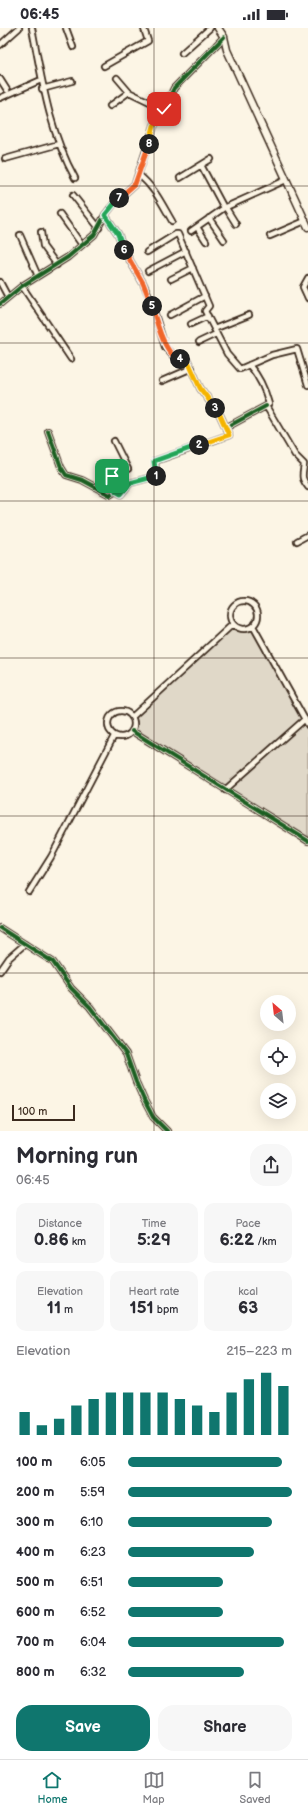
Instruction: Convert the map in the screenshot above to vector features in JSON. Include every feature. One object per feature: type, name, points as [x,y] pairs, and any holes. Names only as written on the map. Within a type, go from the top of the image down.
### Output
[{"type":"main road","points":[[218,28],[224,37],[227,50],[307,224]]},
{"type":"street","points":[[0,45],[19,28]]},
{"type":"street","points":[[32,28],[42,89],[59,144],[75,178]]},
{"type":"street","points":[[66,28],[73,47]]},
{"type":"street","points":[[104,66],[148,41],[149,38],[144,28]]},
{"type":"street","points":[[182,52],[210,28]]},
{"type":"street","points":[[0,304],[22,286],[57,265],[82,245],[99,228],[105,215],[116,201],[135,184],[154,126],[174,88],[224,37]]},
{"type":"street","points":[[117,78],[129,92],[164,109]]},
{"type":"street","points":[[0,79],[7,90]]},
{"type":"street","points":[[0,98],[41,80]]},
{"type":"street","points":[[42,89],[72,81]]},
{"type":"street","points":[[110,106],[129,92]]},
{"type":"street","points":[[5,159],[59,144]]},
{"type":"street","points":[[180,178],[211,159]]},
{"type":"street","points":[[201,165],[225,208],[236,224]]},
{"type":"street","points":[[139,175],[150,184],[156,192],[172,221]]},
{"type":"street","points":[[191,231],[208,218],[225,208],[286,180]]},
{"type":"street","points":[[73,194],[99,228]]},
{"type":"street","points":[[60,214],[82,245]]},
{"type":"street","points":[[105,215],[118,234],[125,252],[148,293],[165,347],[175,358],[188,361],[200,388],[220,415],[229,435],[154,461],[156,476],[130,483],[121,494],[116,491],[112,476],[128,469],[114,441]]},
{"type":"street","points":[[208,218],[224,240]]},
{"type":"street","points":[[270,236],[307,224]]},
{"type":"street","points":[[197,227],[206,240]]},
{"type":"street","points":[[41,232],[43,246],[57,265]]},
{"type":"street","points":[[147,252],[177,234],[186,251],[205,296],[209,308],[205,311],[227,354],[233,359],[240,369],[272,356],[297,349],[308,384]]},
{"type":"street","points":[[20,235],[38,276]]},
{"type":"street","points":[[148,271],[186,251]]},
{"type":"street","points":[[171,278],[193,268]]},
{"type":"street","points":[[308,278],[303,287],[308,298]]},
{"type":"street","points":[[0,282],[8,297]]},
{"type":"street","points":[[22,286],[70,359]]},
{"type":"street","points":[[170,315],[205,296]]},
{"type":"street","points":[[199,342],[215,331],[249,315]]},
{"type":"street","points":[[191,324],[208,316]]},
{"type":"street","points":[[226,428],[269,404],[266,392],[256,372],[249,365]]},
{"type":"street","points":[[162,381],[192,368]]},
{"type":"street","points":[[266,406],[295,455],[304,464],[301,474],[308,487]]},
{"type":"street","points":[[48,432],[61,467],[66,475],[82,480],[110,495],[116,491]]},
{"type":"street","points":[[297,541],[308,535]]},
{"type":"street","points":[[245,602],[255,607],[257,611],[256,622],[252,626],[243,629],[234,624],[230,614],[235,605],[245,602]]},
{"type":"street","points":[[132,717],[234,624]]},
{"type":"street","points":[[252,626],[308,725]]},
{"type":"street","points":[[117,711],[123,711],[132,717],[134,721],[132,731],[125,737],[114,736],[108,728],[109,718],[117,711]]},
{"type":"street","points":[[225,790],[305,719]]},
{"type":"street","points":[[132,731],[308,841]]},
{"type":"street","points":[[30,892],[51,857],[114,736]]},
{"type":"street","points":[[0,928],[53,962],[71,988],[90,1007],[126,1054],[136,1082],[147,1105],[154,1117],[167,1131]]},
{"type":"street","points":[[0,971],[9,958],[25,944]]},
{"type":"shaded area","points":[[233,624],[243,629],[253,626],[308,725],[308,841],[132,731],[134,726],[132,717]]},
{"type":"cycle path","points":[[0,304],[22,286],[68,257],[94,235],[105,215],[116,201],[135,184],[154,126],[174,88],[224,37]]},
{"type":"cycle path","points":[[48,431],[61,467],[66,475],[82,480],[110,495],[116,491],[121,494],[130,483],[156,476],[155,461],[229,435],[226,429],[227,427],[266,406]]},
{"type":"cycle path","points":[[132,731],[308,841]]},
{"type":"cycle path","points":[[0,928],[53,962],[71,988],[90,1007],[126,1054],[136,1082],[153,1117],[167,1131]]},
{"type":"route","points":[[112,476],[116,491],[121,494],[130,483],[156,476],[154,461],[229,435],[220,415],[200,388],[188,361],[175,358],[165,347],[150,298],[125,252],[118,234],[105,215],[116,201],[135,184],[152,136],[154,126],[164,109]]}]
